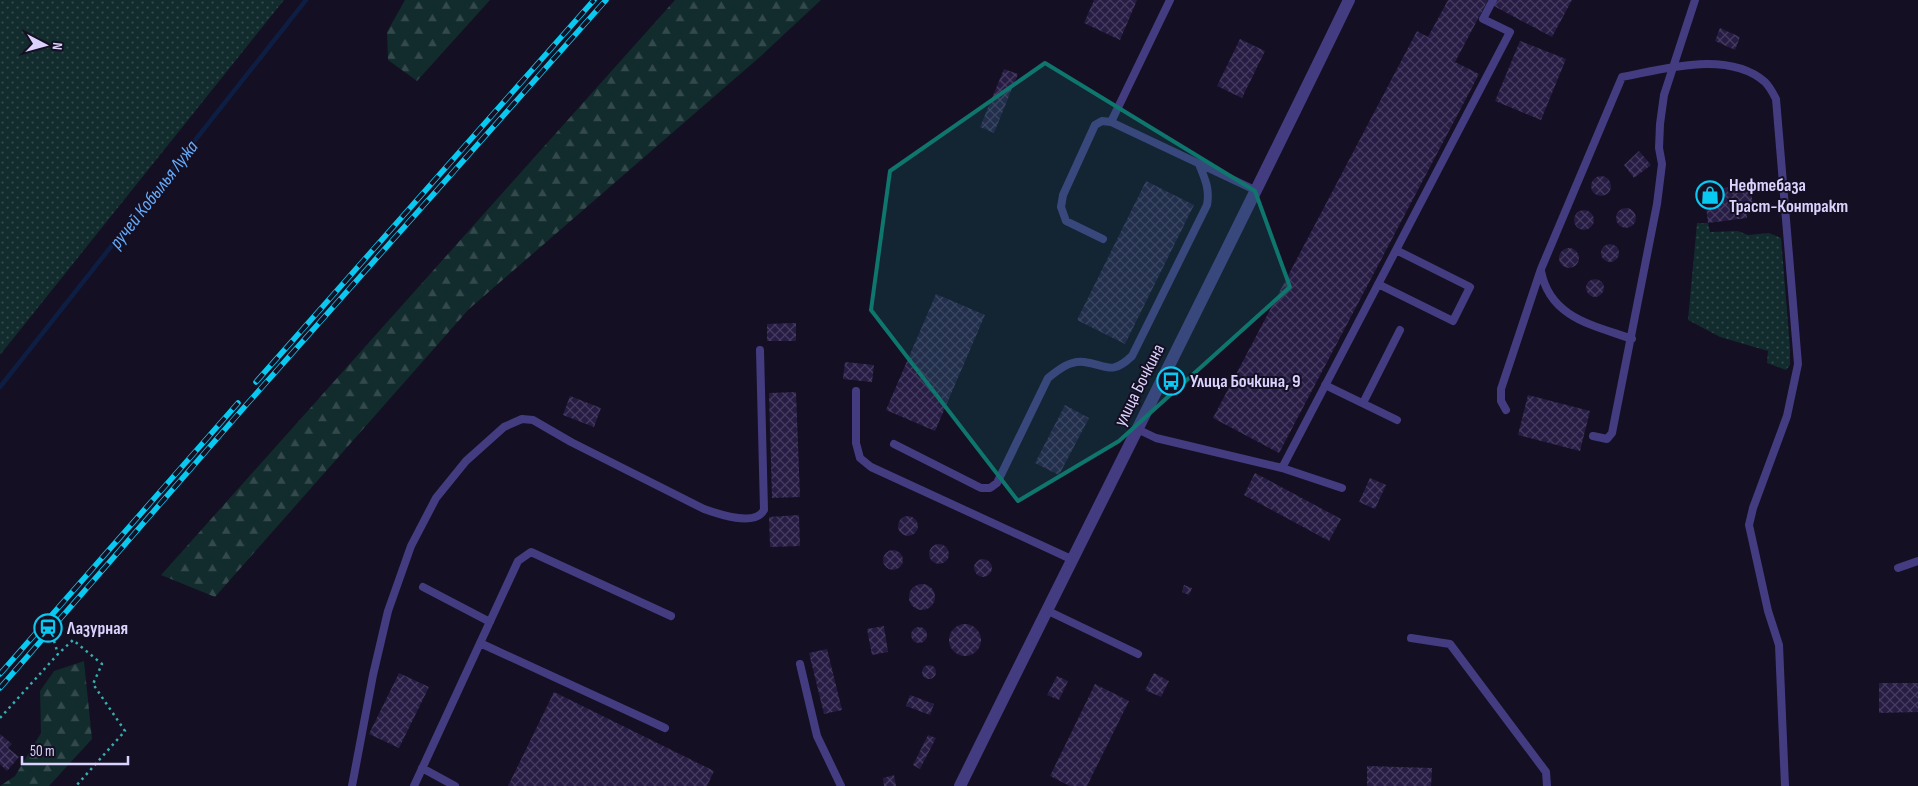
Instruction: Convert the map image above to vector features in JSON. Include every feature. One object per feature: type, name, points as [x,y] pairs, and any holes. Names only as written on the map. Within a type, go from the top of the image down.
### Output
[{"type":"street","name":"улица Бочкина","points":[[960,786],[1071,559],[1257,191],[1349,0]]},
{"type":"lane","points":[[1111,122],[1170,0]]},
{"type":"lane","points":[[1282,468],[1510,32],[1482,20],[1493,0]]},
{"type":"lane","points":[[1593,436],[1607,439],[1612,433],[1657,204],[1662,164],[1659,148],[1664,95],[1695,0]]},
{"type":"lane","points":[[1506,410],[1501,402],[1501,390],[1541,269],[1622,77],[1692,64],[1732,66],[1754,74],[1767,84],[1776,98],[1798,364],[1787,416],[1753,508],[1749,526],[1768,611],[1779,645],[1785,786]]},
{"type":"lane","points":[[1103,239],[1066,221],[1061,207],[1067,185],[1095,125],[1102,121],[1111,122],[1257,191]]},
{"type":"lane","points":[[894,444],[982,488],[990,488],[997,483],[1048,378],[1061,367],[1068,365],[1082,362],[1110,368],[1121,366],[1132,356],[1207,205],[1209,193],[1207,182],[1199,164]]},
{"type":"lane","points":[[1378,284],[1453,321],[1470,287],[1396,250]]},
{"type":"lane","points":[[1541,269],[1543,281],[1556,304],[1570,315],[1632,339]]},
{"type":"lane","points":[[1363,403],[1400,330]]},
{"type":"lane","points":[[352,786],[373,675],[386,620],[411,546],[436,498],[466,462],[504,427],[522,419],[533,420],[571,442],[704,508],[726,517],[754,518],[762,514],[764,510],[760,350]]},
{"type":"lane","points":[[1325,385],[1397,420]]},
{"type":"lane","points":[[856,391],[856,443],[860,458],[871,466],[1071,559]]},
{"type":"lane","points":[[1137,429],[1156,438],[1282,468],[1342,488]]},
{"type":"lane","points":[[414,786],[518,561],[531,552],[671,616]]},
{"type":"lane","points":[[1898,568],[1918,561]]},
{"type":"lane","points":[[423,587],[490,622]]},
{"type":"lane","points":[[1046,610],[1138,654]]},
{"type":"lane","points":[[1411,638],[1450,644],[1546,772],[1547,786]]},
{"type":"lane","points":[[480,643],[665,728]]},
{"type":"lane","points":[[800,664],[817,736],[841,786]]},
{"type":"lane","points":[[422,768],[455,786]]},
{"type":"path","points":[[44,625],[51,631],[58,654]]},
{"type":"path","points":[[0,718],[73,640],[102,664],[93,684],[125,731],[76,786]]},
{"type":"highlighted area","points":[[1045,63],[1255,191],[1290,287],[1119,441],[1018,501],[871,310],[890,171]]},
{"type":"green space","points":[[0,0],[284,0],[0,355]]},
{"type":"green space","points":[[405,0],[490,0],[417,81],[388,60],[387,32]]},
{"type":"green space","points":[[675,0],[821,0],[761,56],[469,309],[215,597],[161,575]]},
{"type":"green space","points":[[1697,223],[1708,223],[1710,232],[1738,231],[1748,235],[1769,233],[1781,238],[1790,347],[1790,365],[1786,370],[1767,363],[1768,351],[1720,337],[1688,320]]},
{"type":"green space","points":[[84,661],[92,739],[49,786],[0,786],[15,776],[41,733],[40,691],[54,671]]},
{"type":"building","points":[[1094,0],[1137,0],[1120,40],[1084,23]]},
{"type":"building","points":[[1448,0],[1488,0],[1455,62],[1479,74],[1279,453],[1213,418],[1417,31],[1428,37]]},
{"type":"building","points":[[1495,0],[1572,0],[1552,37],[1492,5]]},
{"type":"building","points":[[1720,28],[1740,37],[1735,50],[1715,41]]},
{"type":"building","points":[[1240,39],[1265,51],[1242,98],[1217,86]]},
{"type":"building","points":[[1520,41],[1566,59],[1541,120],[1495,101]]},
{"type":"building","points":[[1004,69],[1018,74],[994,133],[980,127]]},
{"type":"building","points":[[1639,151],[1651,165],[1634,178],[1624,165]]},
{"type":"building","points":[[1601,176],[1608,179],[1611,186],[1608,193],[1601,196],[1594,193],[1591,186],[1594,179]]},
{"type":"building","points":[[1146,181],[1194,205],[1125,344],[1077,320]]},
{"type":"building","points":[[1750,185],[1753,205],[1746,206],[1747,218],[1708,223],[1704,190]]},
{"type":"building","points":[[1626,208],[1633,211],[1636,218],[1633,225],[1626,228],[1619,225],[1616,218],[1619,211]]},
{"type":"building","points":[[1580,210],[1588,210],[1594,216],[1594,224],[1588,230],[1580,230],[1574,224],[1574,216]]},
{"type":"building","points":[[1606,244],[1614,244],[1619,249],[1617,260],[1606,262],[1601,257],[1601,249]]},
{"type":"building","points":[[1569,248],[1576,251],[1579,258],[1576,265],[1569,268],[1562,265],[1559,258],[1562,251]]},
{"type":"building","points":[[1591,279],[1599,279],[1604,284],[1602,295],[1591,297],[1586,292],[1586,284]]},
{"type":"building","points":[[936,294],[985,315],[935,431],[886,410]]},
{"type":"building","points":[[796,323],[796,341],[767,341],[767,324]]},
{"type":"building","points":[[845,362],[874,365],[872,382],[843,379]]},
{"type":"building","points":[[796,392],[800,497],[772,498],[769,393]]},
{"type":"building","points":[[1528,395],[1590,411],[1580,451],[1518,435]]},
{"type":"building","points":[[570,396],[601,408],[594,427],[563,415]]},
{"type":"building","points":[[1065,405],[1089,418],[1059,475],[1035,463]]},
{"type":"building","points":[[1255,473],[1341,519],[1329,541],[1244,495]]},
{"type":"building","points":[[1370,478],[1386,485],[1375,509],[1359,502]]},
{"type":"building","points":[[799,515],[800,546],[770,547],[769,517]]},
{"type":"building","points":[[908,516],[915,519],[918,526],[915,533],[908,536],[901,533],[898,526],[901,519]]},
{"type":"building","points":[[939,544],[946,547],[949,554],[946,561],[939,564],[932,561],[929,554],[932,547]]},
{"type":"building","points":[[893,550],[900,553],[903,560],[900,567],[893,570],[886,567],[883,560],[886,553]]},
{"type":"building","points":[[979,559],[987,559],[992,564],[990,575],[979,577],[974,572],[974,564]]},
{"type":"building","points":[[922,584],[931,588],[935,597],[931,606],[922,610],[913,606],[909,597],[913,588]]},
{"type":"building","points":[[1184,585],[1192,588],[1189,595],[1182,592]]},
{"type":"building","points":[[965,624],[971,625],[976,629],[980,634],[980,646],[976,651],[971,655],[965,656],[959,655],[954,651],[950,646],[949,640],[950,634],[954,629],[959,625]]},
{"type":"building","points":[[884,626],[888,652],[872,655],[867,629]]},
{"type":"building","points":[[916,627],[922,627],[927,632],[925,641],[916,643],[911,638],[911,632]]},
{"type":"building","points":[[827,649],[842,710],[824,714],[809,653]]},
{"type":"building","points":[[926,665],[932,665],[936,672],[932,679],[926,679],[922,675],[922,669]]},
{"type":"building","points":[[399,673],[429,687],[399,748],[369,734]]},
{"type":"building","points":[[1154,673],[1169,681],[1161,697],[1145,690]]},
{"type":"building","points":[[1057,676],[1068,681],[1059,700],[1047,695]]},
{"type":"building","points":[[1879,683],[1918,683],[1918,712],[1879,713]]},
{"type":"building","points":[[1095,684],[1129,701],[1087,786],[1070,786],[1050,776]]},
{"type":"building","points":[[554,692],[714,771],[707,786],[508,786]]},
{"type":"building","points":[[910,695],[934,704],[930,715],[906,706]]},
{"type":"building","points":[[0,734],[12,744],[8,748],[19,757],[7,771],[0,764]]},
{"type":"building","points":[[928,735],[936,738],[920,769],[913,765]]},
{"type":"building","points":[[1367,766],[1432,768],[1431,786],[1367,786]]},
{"type":"building","points":[[894,775],[896,786],[884,786],[883,778]]},
{"type":"waterway","name":"ручей Кобылья Лужа","points":[[0,387],[306,0]]},
{"type":"railway","points":[[256,382],[594,0]]},
{"type":"railway","points":[[0,688],[247,404],[606,0]]},
{"type":"railway","points":[[0,674],[238,403]]},
{"type":"place","name":"Нефтебаза Траст-Контракт","points":[[1710,195]]},
{"type":"place","name":"Улица Бочкина, 9","points":[[1171,381]]},
{"type":"place","name":"Лазурная","points":[[48,628]]}]
